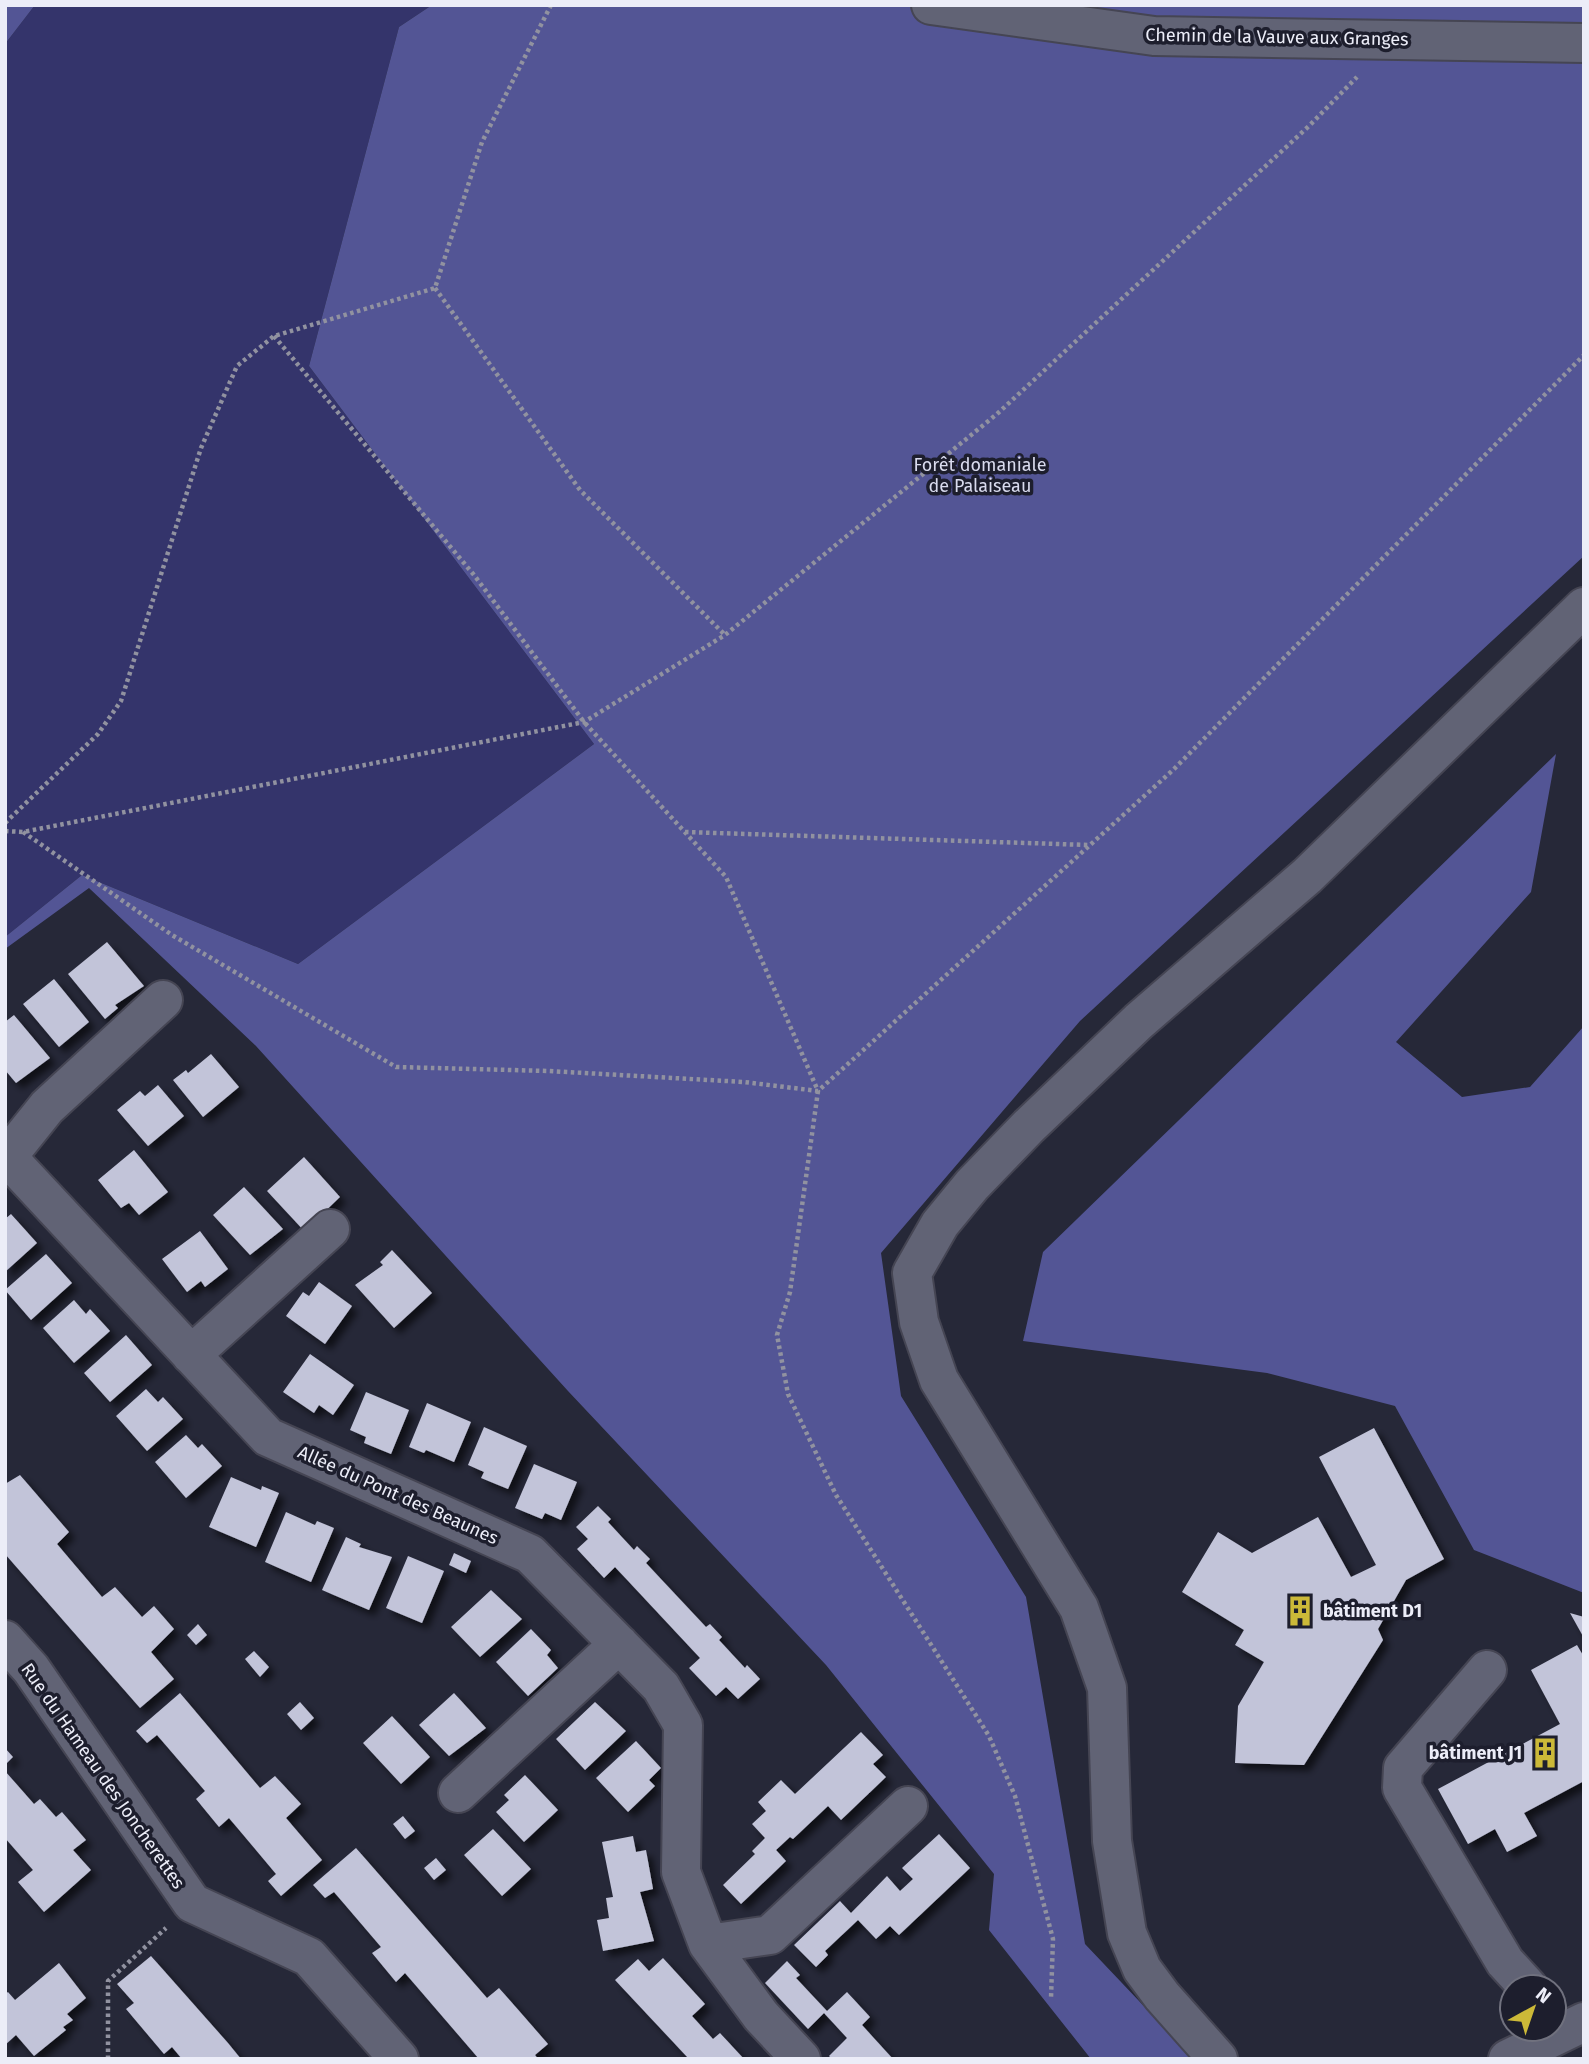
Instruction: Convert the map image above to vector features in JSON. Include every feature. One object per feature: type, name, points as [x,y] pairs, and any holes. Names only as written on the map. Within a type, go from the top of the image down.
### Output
[{"type":"street","name":"Chemin de la Vauve aux Granges","points":[[931,5],[1154,36],[1584,43]]},
{"type":"street","points":[[1219,2059],[1162,1996],[1142,1969],[1127,1933],[1112,1841],[1107,1688],[1095,1648],[1079,1608],[939,1380],[919,1322],[912,1273],[940,1224],[964,1194],[1029,1126],[1139,1021],[1307,876],[1584,607]]},
{"type":"street","name":"Allée du Pont des Beaunes","points":[[163,1000],[47,1107],[6,1158],[268,1437],[530,1554],[661,1688],[683,1725],[681,1872],[708,1944],[761,2016],[800,2059]]},
{"type":"street","points":[[191,1355],[330,1229]]},
{"type":"street","name":"Rue du Hameau des Joncherettes","points":[[5,1640],[31,1669],[192,1903],[309,1957],[398,2059]]},
{"type":"street","points":[[458,1793],[619,1644]]},
{"type":"street","points":[[1487,1670],[1403,1768],[1402,1788],[1504,1962],[1515,1973]]},
{"type":"street","points":[[708,1944],[770,1935],[908,1806]]},
{"type":"street","points":[[1568,2011],[1584,2021]]},
{"type":"street","points":[[1508,2059],[1584,2021]]},
{"type":"path","points":[[435,288],[482,142],[551,5]]},
{"type":"path","points":[[5,831],[23,832],[584,722],[725,635],[998,414],[1310,125],[1392,41]]},
{"type":"path","points":[[5,823],[98,734],[121,701],[201,448],[237,366],[274,336],[435,288]]},
{"type":"path","points":[[435,288],[580,490],[725,635]]},
{"type":"path","points":[[274,336],[474,575],[584,722],[726,877],[818,1091],[790,1292],[777,1335],[788,1394],[836,1495],[989,1736],[1015,1796],[1053,1939],[1051,1998]]},
{"type":"path","points":[[23,832],[172,935],[396,1067],[744,1082],[818,1091],[1173,770],[1584,355]]},
{"type":"path","points":[[684,832],[1091,845]]},
{"type":"path","points":[[108,2059],[108,1982],[192,1903]]},
{"type":"shaded area","points":[[35,5],[432,5],[399,27],[309,366],[594,744],[298,964],[82,875],[5,937],[5,44]]},
{"type":"green space","points":[[5,5],[35,5],[5,44]]},
{"type":"green space","name":"Forêt domaniale de Palaiseau","points":[[432,5],[1584,5],[1584,556],[1080,1021],[881,1253],[901,1396],[1026,1597],[1085,1944],[1194,2059],[1091,2059],[989,1930],[994,1874],[826,1665],[568,1391],[256,1046],[89,888],[5,949],[5,937],[82,875],[298,964],[594,744],[309,366],[399,27]]},
{"type":"green space","points":[[1556,754],[1531,892],[1396,1042],[1462,1097],[1530,1087],[1584,1026],[1584,1593],[1474,1550],[1395,1406],[1267,1373],[1023,1341],[1043,1252]]},
{"type":"building","points":[[107,942],[144,986],[115,1005],[118,1008],[105,1019],[68,974]]},
{"type":"building","points":[[54,979],[89,1022],[59,1047],[23,1004]]},
{"type":"building","points":[[14,1015],[50,1058],[16,1083],[5,1070],[5,1022]]},
{"type":"building","points":[[211,1054],[239,1087],[203,1117],[173,1080],[186,1070],[188,1073]]},
{"type":"building","points":[[158,1085],[184,1116],[148,1146],[117,1110],[140,1091],[145,1096]]},
{"type":"building","points":[[134,1150],[168,1192],[139,1215],[129,1203],[121,1208],[98,1180]]},
{"type":"building","points":[[304,1157],[340,1197],[317,1219],[307,1234],[267,1191]]},
{"type":"building","points":[[244,1187],[283,1229],[250,1255],[213,1215]]},
{"type":"building","points":[[11,1214],[37,1243],[5,1272],[5,1219]]},
{"type":"building","points":[[200,1231],[228,1269],[205,1287],[201,1281],[187,1292],[162,1259]]},
{"type":"building","points":[[392,1250],[432,1293],[394,1328],[355,1285],[383,1265],[380,1262]]},
{"type":"building","points":[[46,1254],[72,1283],[31,1320],[5,1290]]},
{"type":"building","points":[[319,1282],[352,1306],[325,1344],[286,1316],[303,1292],[309,1296]]},
{"type":"building","points":[[74,1300],[86,1314],[90,1309],[110,1331],[74,1363],[43,1328]]},
{"type":"building","points":[[126,1335],[152,1365],[110,1402],[84,1373]]},
{"type":"building","points":[[310,1354],[354,1385],[333,1415],[319,1405],[314,1413],[283,1392]]},
{"type":"building","points":[[146,1389],[158,1402],[163,1397],[183,1419],[147,1451],[116,1416]]},
{"type":"building","points":[[366,1392],[409,1410],[391,1454],[364,1443],[366,1437],[350,1430]]},
{"type":"building","points":[[427,1403],[471,1422],[454,1462],[426,1450],[424,1453],[409,1447]]},
{"type":"building","points":[[484,1427],[527,1446],[508,1489],[481,1478],[484,1472],[468,1465]]},
{"type":"building","name":"bâtiment D1","points":[[1374,1428],[1444,1559],[1406,1580],[1378,1629],[1383,1640],[1304,1765],[1235,1763],[1238,1706],[1264,1662],[1235,1645],[1244,1630],[1182,1592],[1218,1532],[1252,1553],[1318,1517],[1351,1577],[1376,1565],[1319,1457]]},
{"type":"building","points":[[186,1435],[198,1448],[202,1444],[222,1466],[186,1498],[155,1462]]},
{"type":"building","points":[[534,1464],[577,1482],[561,1520],[545,1513],[542,1519],[515,1508]]},
{"type":"building","points":[[20,1475],[69,1532],[57,1544],[102,1597],[115,1587],[142,1617],[154,1606],[174,1629],[151,1652],[174,1679],[140,1708],[5,1554],[5,1484]]},
{"type":"building","points":[[231,1477],[261,1490],[262,1486],[279,1493],[256,1547],[209,1527]]},
{"type":"building","points":[[598,1506],[611,1519],[608,1522],[634,1550],[637,1546],[650,1559],[646,1563],[706,1627],[710,1624],[722,1637],[719,1640],[745,1668],[747,1665],[760,1679],[738,1699],[726,1687],[716,1696],[689,1668],[700,1658],[615,1567],[604,1578],[577,1549],[588,1539],[576,1527]]},
{"type":"building","points":[[286,1512],[315,1525],[317,1521],[334,1528],[311,1582],[265,1562]]},
{"type":"building","points":[[346,1537],[361,1544],[359,1547],[392,1557],[369,1610],[322,1590]]},
{"type":"building","points":[[454,1553],[471,1561],[466,1573],[449,1565]]},
{"type":"building","points":[[408,1556],[444,1571],[422,1623],[386,1608]]},
{"type":"building","points":[[491,1590],[522,1619],[480,1657],[451,1627]]},
{"type":"building","points":[[1570,1613],[1584,1617],[1584,1638]]},
{"type":"building","points":[[198,1624],[207,1635],[196,1645],[187,1635]]},
{"type":"building","points":[[531,1629],[551,1650],[547,1655],[558,1668],[528,1696],[496,1662]]},
{"type":"building","name":"bâtiment J1","points":[[1577,1645],[1584,1657],[1584,1781],[1524,1813],[1537,1836],[1507,1852],[1495,1829],[1468,1844],[1438,1789],[1560,1724],[1531,1670]]},
{"type":"building","points":[[254,1651],[269,1667],[260,1677],[245,1659]]},
{"type":"building","points":[[180,1693],[260,1788],[275,1776],[301,1804],[286,1818],[322,1860],[281,1896],[268,1881],[276,1874],[229,1818],[219,1827],[196,1799],[205,1791],[157,1735],[147,1743],[136,1731]]},
{"type":"building","points":[[454,1693],[486,1728],[449,1756],[419,1725]]},
{"type":"building","points":[[300,1702],[314,1718],[301,1730],[287,1714]]},
{"type":"building","points":[[595,1702],[626,1731],[585,1770],[556,1739]]},
{"type":"building","points":[[392,1716],[430,1757],[401,1784],[363,1743]]},
{"type":"building","points":[[861,1732],[883,1755],[873,1764],[886,1777],[841,1820],[828,1806],[793,1839],[790,1837],[776,1850],[786,1861],[741,1904],[723,1885],[755,1854],[752,1851],[765,1838],[752,1824],[766,1811],[758,1802],[781,1780],[795,1794]]},
{"type":"building","points":[[636,1741],[661,1768],[649,1780],[655,1786],[628,1812],[596,1778]]},
{"type":"building","points":[[5,1748],[13,1757],[5,1765]]},
{"type":"building","points":[[5,1771],[34,1804],[40,1799],[56,1817],[62,1812],[86,1840],[73,1850],[91,1870],[44,1912],[18,1882],[33,1870],[5,1838]]},
{"type":"building","points":[[525,1775],[558,1810],[524,1842],[496,1812],[509,1800],[504,1795]]},
{"type":"building","points":[[403,1816],[415,1831],[405,1839],[393,1824]]},
{"type":"building","points":[[493,1829],[531,1869],[502,1896],[464,1855]]},
{"type":"building","points":[[939,1834],[970,1868],[899,1935],[890,1926],[876,1939],[858,1920],[825,1951],[828,1955],[816,1967],[794,1945],[840,1901],[851,1913],[887,1876],[900,1891],[913,1879],[902,1868]]},
{"type":"building","points":[[633,1836],[636,1852],[646,1850],[653,1889],[640,1892],[654,1941],[603,1951],[597,1920],[609,1918],[606,1898],[613,1897],[602,1842]]},
{"type":"building","points":[[356,1848],[487,1998],[499,1988],[548,2044],[535,2055],[538,2059],[479,2059],[405,1973],[396,1982],[372,1953],[381,1947],[334,1892],[325,1898],[313,1885]]},
{"type":"building","points":[[436,1858],[446,1870],[434,1880],[424,1868]]},
{"type":"building","points":[[151,1956],[241,2059],[182,2059],[172,2047],[164,2054],[126,2009],[134,2003],[117,1984]]},
{"type":"building","points":[[663,1958],[705,2004],[692,2016],[713,2039],[720,2033],[744,2059],[689,2059],[615,1980],[638,1959],[649,1971]]},
{"type":"building","points":[[787,1961],[800,1975],[796,1978],[827,2011],[847,1992],[870,2017],[862,2025],[893,2059],[832,2059],[829,2056],[847,2038],[824,2013],[808,2029],[765,1983]]},
{"type":"building","points":[[59,1963],[86,1998],[67,2014],[73,2020],[63,2027],[66,2030],[34,2056],[16,2035],[5,2045],[5,1994],[8,1992],[15,2000]]},
{"type":"place","name":"bâtiment D1","points":[[1300,1611]]},
{"type":"place","name":"bâtiment J1","points":[[1545,1753]]}]
